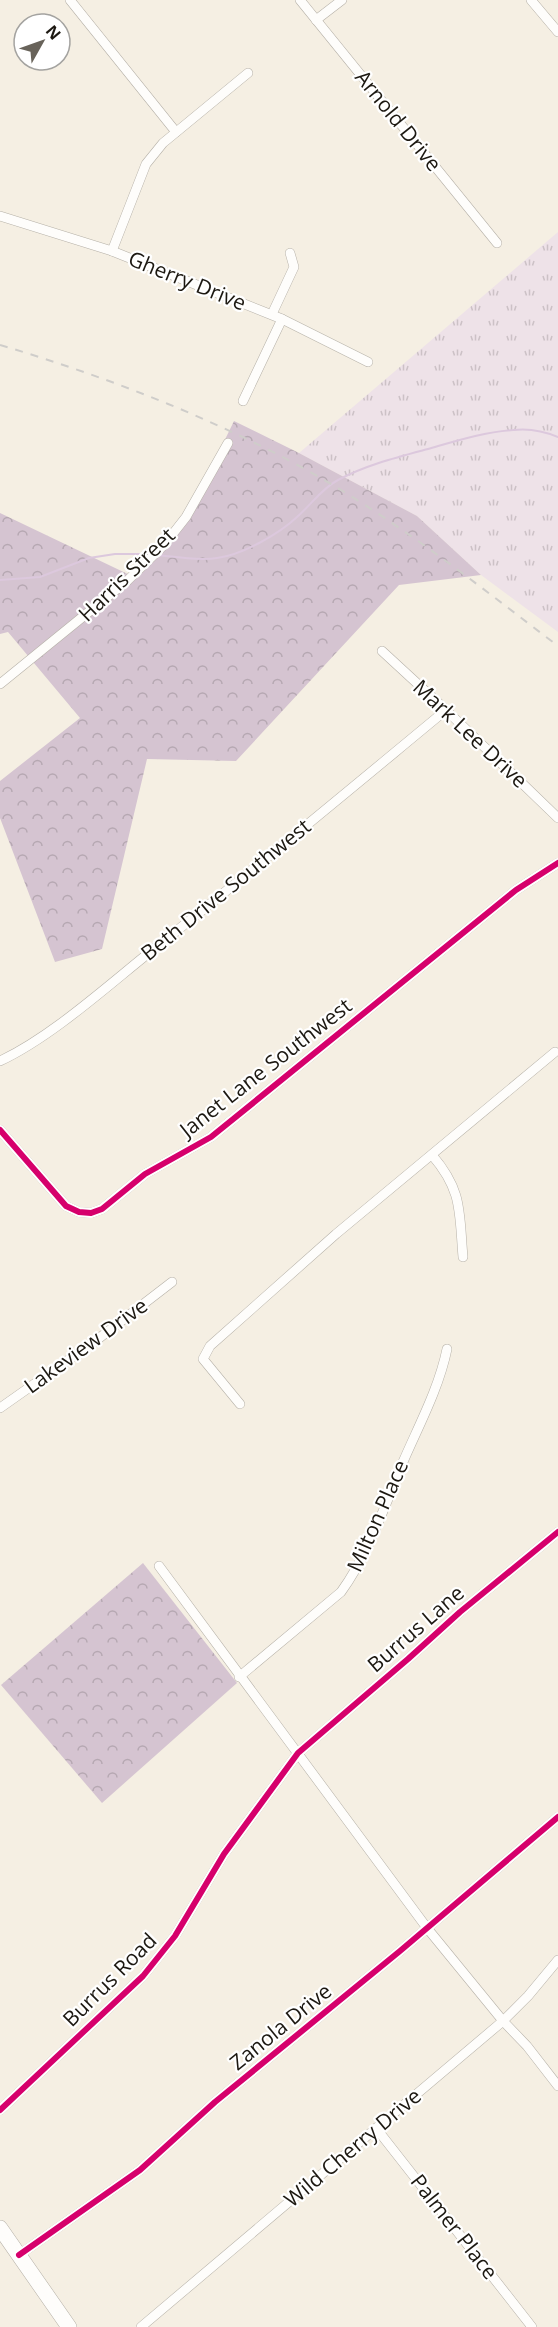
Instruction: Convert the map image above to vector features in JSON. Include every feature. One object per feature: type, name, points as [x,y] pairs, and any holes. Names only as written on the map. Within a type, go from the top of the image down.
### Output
[{"type":"main road","points":[[0,2228],[69,2327]]},
{"type":"street","points":[[70,0],[176,132]]},
{"type":"street","name":"Arnold Drive","points":[[300,0],[496,243]]},
{"type":"street","points":[[316,20],[342,0]]},
{"type":"street","points":[[531,0],[558,32]]},
{"type":"street","points":[[112,251],[146,164],[163,143],[249,73]]},
{"type":"street","name":"Gherry Drive","points":[[0,216],[112,251],[272,314],[368,362]]},
{"type":"street","points":[[272,314],[294,267],[290,253]]},
{"type":"street","points":[[243,401],[282,319]]},
{"type":"street","name":"Harris Street","points":[[0,684],[128,580],[164,545],[186,517],[228,443]]},
{"type":"street","name":"Mark Lee Drive","points":[[382,651],[447,710],[558,818]]},
{"type":"street","name":"Beth Drive Southwest","points":[[0,1061],[21,1051],[237,884],[447,710]]},
{"type":"street","name":"Janet Lane Southwest","points":[[0,1130],[66,1206],[79,1212],[91,1213],[102,1209],[145,1174],[211,1137],[516,890],[558,862]]},
{"type":"street","points":[[240,1404],[203,1359],[210,1346],[336,1234],[557,1053]]},
{"type":"street","points":[[432,1155],[446,1172],[458,1198],[464,1257]]},
{"type":"street","name":"Lakeview Drive","points":[[0,1408],[98,1339],[172,1282]]},
{"type":"street","name":"Milton Place","points":[[239,1677],[341,1592],[351,1578],[367,1548],[430,1400],[447,1349]]},
{"type":"street","name":"Burrus Lane","points":[[286,1769],[298,1753],[460,1612],[558,1532]]},
{"type":"street","points":[[159,1566],[427,1928],[503,2021],[528,2046],[558,2086]]},
{"type":"street","name":"Burrus Road","points":[[0,2110],[143,1976],[175,1936],[224,1854],[286,1769]]},
{"type":"street","name":"Zanola Drive","points":[[19,2255],[140,2170],[215,2102],[558,1817]]},
{"type":"street","name":"Wild Cherry Drive","points":[[141,2327],[503,2021],[528,1996],[558,1960]]},
{"type":"street","name":"Palmer Place","points":[[376,2128],[532,2327]]},
{"type":"green space","points":[[558,232],[558,632],[481,575],[417,516],[299,453]]},
{"type":"green space","points":[[234,421],[417,516],[481,575],[399,585],[236,761],[147,759],[102,949],[55,962],[0,818],[0,781],[80,718],[8,632],[0,634],[0,513],[134,577],[200,491]]},
{"type":"green space","points":[[143,1563],[237,1683],[102,1803],[1,1685]]},
{"type":"waterway","points":[[157,555],[202,559],[238,553],[260,543],[289,524],[326,488],[338,480],[394,458],[470,437],[502,431],[531,430],[558,437]]},
{"type":"waterway","points":[[0,580],[40,577],[89,558],[115,554],[152,554]]},
{"type":"railway","points":[[0,345],[132,389],[219,426],[302,467],[341,490],[452,565],[558,646]]},
{"type":"cycle path","points":[[0,1130],[66,1206],[79,1212],[91,1213],[102,1209],[145,1174],[211,1137],[516,890],[558,863]]},
{"type":"cycle path","points":[[0,2110],[143,1976],[175,1936],[224,1854],[298,1753],[460,1612],[558,1532]]},
{"type":"cycle path","points":[[19,2255],[140,2170],[215,2102],[400,1951],[558,1817]]}]
